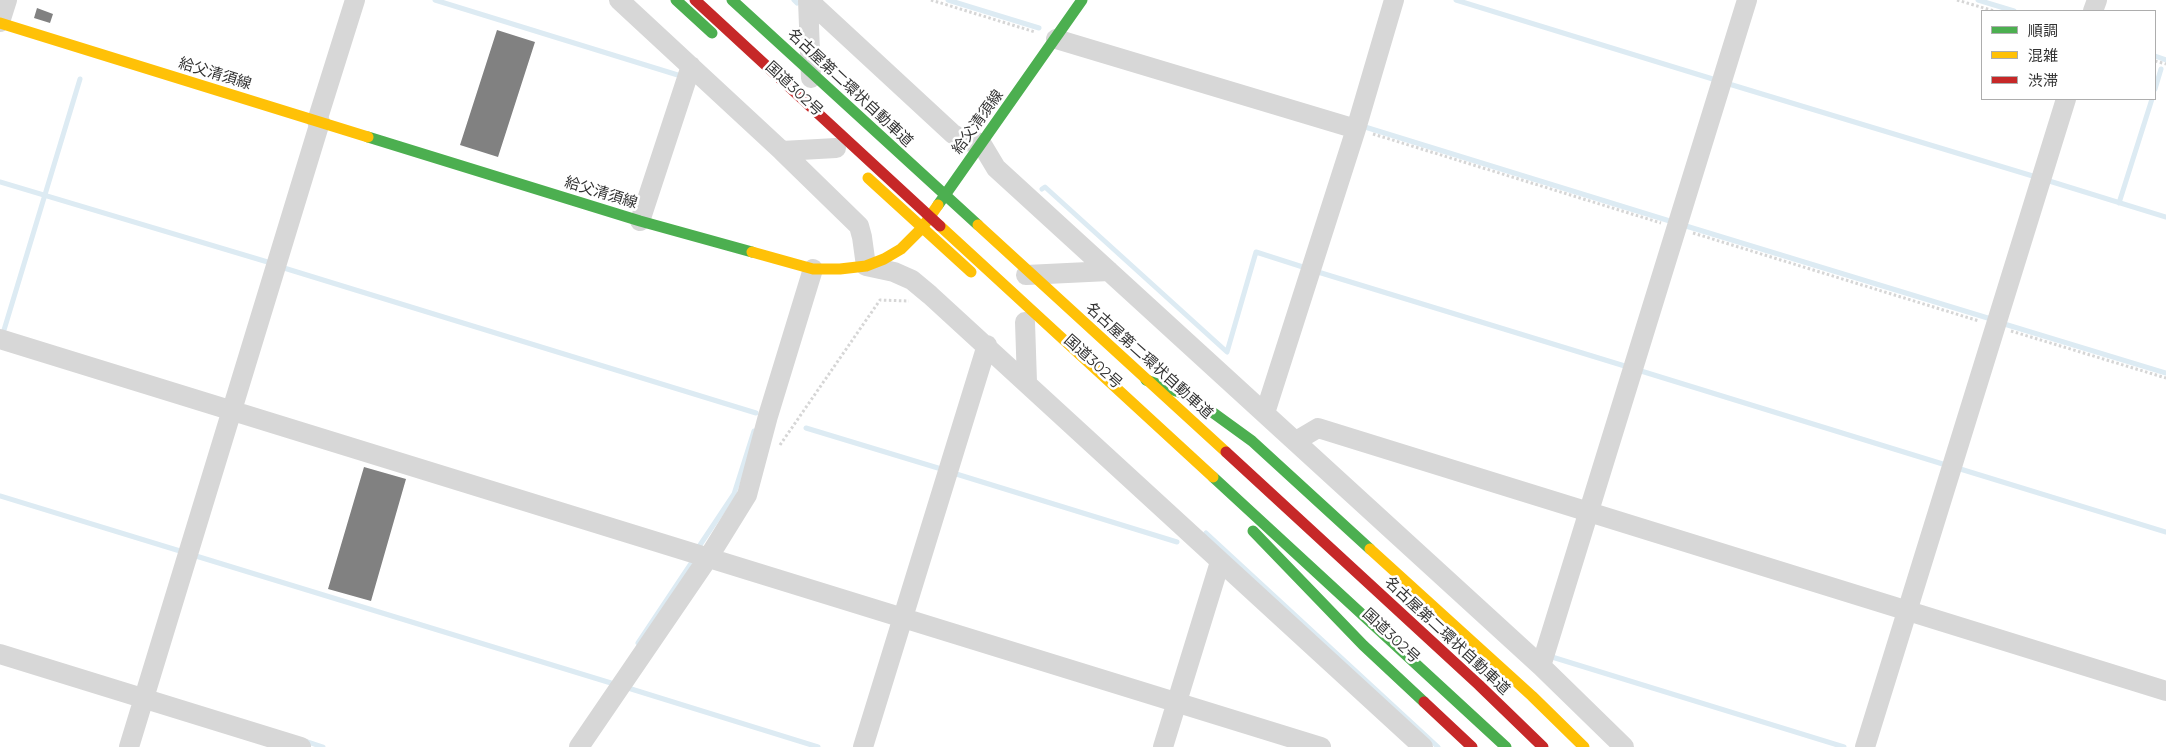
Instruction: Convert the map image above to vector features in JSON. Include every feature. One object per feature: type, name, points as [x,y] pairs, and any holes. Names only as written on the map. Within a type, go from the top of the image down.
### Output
[{"type":"main road","points":[[676,0],[723,43]]},
{"type":"main road","points":[[695,0],[1506,747]]},
{"type":"main road","name":"名古屋第二環状自動車道","points":[[732,0],[1472,678],[1543,747]]},
{"type":"main road","name":"給父清須線","points":[[0,22],[640,221],[812,269],[840,270],[866,266],[884,259],[901,249],[922,228],[1082,0]]},
{"type":"main road","points":[[858,168],[977,278]]},
{"type":"main road","points":[[1075,366],[1156,383],[1190,396],[1227,422],[1280,467],[1532,696],[1584,747]]},
{"type":"main road","name":"国道302号","points":[[1250,527],[1477,744],[1363,645],[1250,527]]},
{"type":"street","points":[[0,22],[7,0]]},
{"type":"street","points":[[129,747],[355,0]]},
{"type":"street","points":[[620,0],[782,151],[859,226],[866,266],[894,272],[912,280],[930,295],[1423,747]]},
{"type":"street","points":[[782,151],[829,142],[808,0]]},
{"type":"street","points":[[808,0],[954,134],[966,141],[981,143],[996,168],[1541,666],[1624,747]]},
{"type":"street","points":[[1265,413],[1356,129],[1394,0]]},
{"type":"street","points":[[1541,666],[1747,0]]},
{"type":"street","points":[[1056,39],[1356,129]]},
{"type":"street","points":[[640,221],[691,66]]},
{"type":"street","points":[[1864,747],[2066,100]]},
{"type":"street","points":[[579,747],[708,558],[748,495],[768,416],[812,269]]},
{"type":"street","points":[[977,278],[1109,271]]},
{"type":"street","points":[[1027,324],[1027,382]]},
{"type":"street","points":[[0,339],[1321,747]]},
{"type":"street","points":[[863,747],[986,345]]},
{"type":"street","points":[[1296,441],[1318,428],[2166,691]]},
{"type":"street","points":[[1163,747],[1220,562]]},
{"type":"street","points":[[0,654],[300,747]]},
{"type":"path","points":[[931,0],[1056,39]]},
{"type":"path","points":[[1957,0],[1991,10]]},
{"type":"path","points":[[1356,129],[2166,378]]},
{"type":"path","points":[[757,462],[778,448],[880,300],[921,302],[930,295]]},
{"type":"building","points":[[37,8],[53,14],[50,23],[34,18]]},
{"type":"building","points":[[497,30],[535,42],[498,157],[460,145]]},
{"type":"building","points":[[364,467],[406,479],[371,601],[328,589]]},
{"type":"waterway","points":[[435,0],[681,76]]},
{"type":"waterway","points":[[794,0],[797,3]]},
{"type":"waterway","points":[[948,0],[1039,28]]},
{"type":"waterway","points":[[1456,0],[1716,80]]},
{"type":"waterway","points":[[1978,0],[2011,10]]},
{"type":"waterway","points":[[2156,56],[2166,60]]},
{"type":"waterway","points":[[2156,86],[2161,69]]},
{"type":"waterway","points":[[4,330],[80,79]]},
{"type":"waterway","points":[[1729,84],[2036,177]]},
{"type":"waterway","points":[[2119,203],[2152,100]]},
{"type":"waterway","points":[[1365,127],[1673,222]]},
{"type":"waterway","points":[[2046,180],[2166,217]]},
{"type":"waterway","points":[[0,182],[271,263]]},
{"type":"waterway","points":[[1042,189],[1045,187],[1227,352],[1256,252],[1306,268]]},
{"type":"waterway","points":[[1686,226],[1991,319]]},
{"type":"waterway","points":[[284,268],[756,413]]},
{"type":"waterway","points":[[1318,272],[1628,367]]},
{"type":"waterway","points":[[2001,323],[2166,373]]},
{"type":"waterway","points":[[1641,371],[1946,465]]},
{"type":"waterway","points":[[806,428],[938,468]]},
{"type":"waterway","points":[[695,548],[698,548],[734,494],[754,431]]},
{"type":"waterway","points":[[1957,468],[2166,532]]},
{"type":"waterway","points":[[953,473],[1177,542]]},
{"type":"waterway","points":[[0,496],[180,551]]},
{"type":"waterway","points":[[1206,533],[1438,747]]},
{"type":"waterway","points":[[196,556],[611,683]]},
{"type":"waterway","points":[[638,643],[692,562]]},
{"type":"waterway","points":[[1552,657],[1844,747]]},
{"type":"waterway","points":[[628,688],[818,747]]},
{"type":"waterway","points":[[305,741],[323,747]]},
{"type":"traffic: fast","points":[[676,0],[712,33]]},
{"type":"traffic: fast","points":[[732,0],[978,225]]},
{"type":"traffic: fast","points":[[938,205],[1082,0]]},
{"type":"traffic: fast","points":[[368,137],[640,221],[752,252]]},
{"type":"traffic: fast","points":[[1146,380],[1190,396],[1252,441],[1370,549]]},
{"type":"traffic: fast","points":[[1213,477],[1506,747]]},
{"type":"traffic: fast","points":[[1253,531],[1363,645],[1424,702]]},
{"type":"traffic: slow","points":[[0,23],[368,137]]},
{"type":"traffic: slow","points":[[868,178],[971,272]]},
{"type":"traffic: slow","points":[[752,252],[813,269],[840,269],[866,266],[884,259],[901,249],[922,228],[938,205]]},
{"type":"traffic: slow","points":[[978,225],[1226,452]]},
{"type":"traffic: slow","points":[[940,226],[1213,477]]},
{"type":"traffic: slow","points":[[1370,549],[1532,696],[1584,747]]},
{"type":"traffic: jam","points":[[695,0],[940,226]]},
{"type":"traffic: jam","points":[[1226,452],[1479,685],[1543,747]]},
{"type":"traffic: jam","points":[[1424,702],[1472,747]]}]
